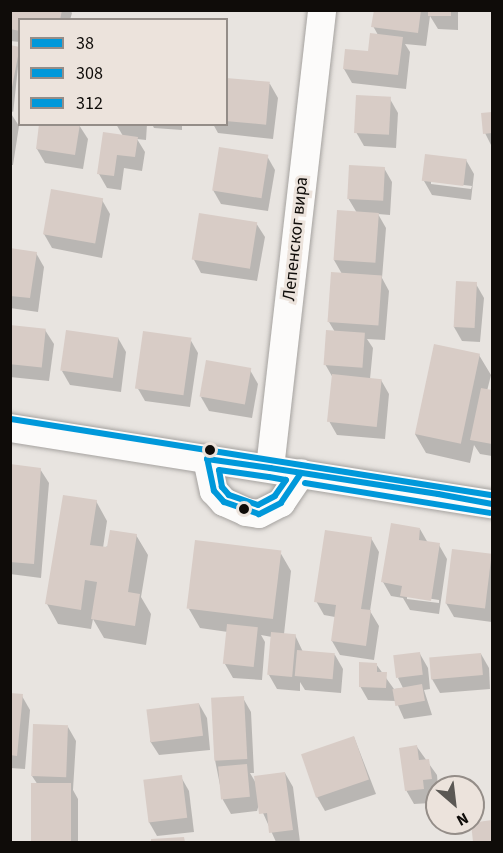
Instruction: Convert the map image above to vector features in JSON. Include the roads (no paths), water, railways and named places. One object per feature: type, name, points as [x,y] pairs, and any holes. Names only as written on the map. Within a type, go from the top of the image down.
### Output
[{"type":"street","name":"Лепенског вира","points":[[270,468],[321,10]]},
{"type":"street","points":[[10,428],[492,504]]},
{"type":"street","points":[[207,459],[214,491],[229,505],[246,512],[259,514],[281,503],[301,473]]}]
